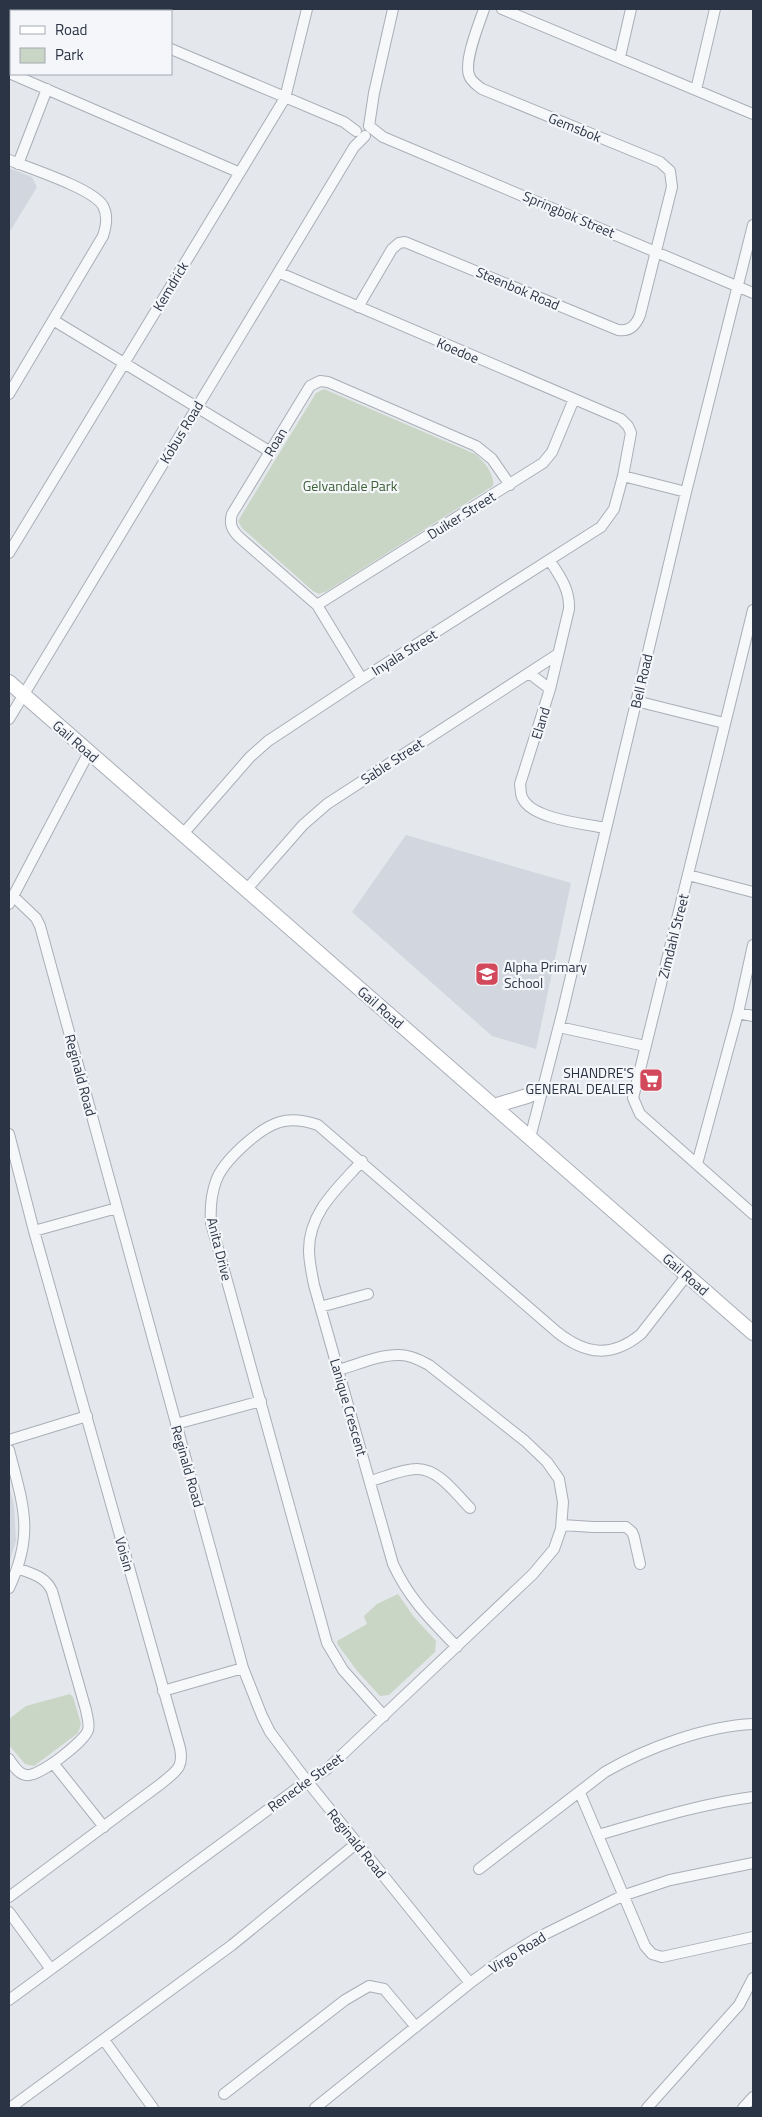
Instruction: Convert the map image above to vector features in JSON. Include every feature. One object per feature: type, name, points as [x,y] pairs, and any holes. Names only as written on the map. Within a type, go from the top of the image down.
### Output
[{"type":"street","name":"Kemdrick","points":[[9,553],[238,172],[285,98],[307,9]]},
{"type":"street","name":"Kobus Road","points":[[9,719],[196,406],[280,273],[354,147],[371,108],[393,9]]},
{"type":"street","name":"Gemsbok","points":[[484,9],[468,62],[469,74],[475,84],[482,89],[660,162],[669,168],[672,175],[672,187],[655,251]]},
{"type":"street","points":[[502,9],[753,114]]},
{"type":"street","points":[[620,57],[631,9]]},
{"type":"street","points":[[696,90],[715,9]]},
{"type":"street","points":[[172,49],[363,129]]},
{"type":"street","points":[[13,75],[238,172]]},
{"type":"street","points":[[9,394],[103,236],[106,227],[106,214],[103,205],[88,193],[13,162],[47,90]]},
{"type":"street","name":"Springbok Street","points":[[363,129],[753,293]]},
{"type":"street","name":"Bell Road","points":[[530,1138],[559,1026],[686,492],[753,225]]},
{"type":"street","name":"Steenbok Road","points":[[358,307],[392,249],[399,243],[405,242],[624,331],[634,325],[640,315],[655,251]]},
{"type":"street","name":"Koedoe","points":[[280,273],[623,420],[631,433]]},
{"type":"street","points":[[54,320],[269,451]]},
{"type":"street","name":"Roan","points":[[362,679],[318,606],[239,537],[232,528],[232,514],[310,386],[320,382],[328,382],[476,446],[492,460],[510,484]]},
{"type":"street","name":"Duiker Street","points":[[318,606],[542,463],[548,458],[574,399]]},
{"type":"street","name":"Inyala Street","points":[[182,835],[258,749],[282,731],[550,561],[605,523],[614,509],[623,476],[631,433]]},
{"type":"street","points":[[623,476],[686,492]]},
{"type":"street","name":"Eland","points":[[550,561],[566,587],[569,602],[550,689],[520,784],[522,799],[533,810],[546,815],[606,828]]},
{"type":"street","name":"Zimdahl Street","points":[[752,1211],[640,1114],[633,1098],[724,723],[752,623],[753,610]]},
{"type":"street","name":"Sable Street","points":[[246,890],[316,812],[342,793],[558,654]]},
{"type":"street","points":[[529,673],[550,689]]},
{"type":"street","name":"Gail Road","points":[[9,682],[753,1333]]},
{"type":"street","points":[[636,701],[724,723]]},
{"type":"street","points":[[11,900],[89,752]]},
{"type":"street","points":[[688,875],[753,892]]},
{"type":"street","name":"Reginald Road","points":[[11,900],[36,918],[40,926],[243,1668],[262,1716],[270,1732],[307,1781],[470,1983]]},
{"type":"street","points":[[697,1164],[738,1013],[753,945]]},
{"type":"street","points":[[738,1013],[753,1016]]},
{"type":"street","points":[[559,1026],[645,1046]]},
{"type":"street","points":[[494,1106],[542,1090]]},
{"type":"street","name":"Anita Drive","points":[[384,1716],[343,1670],[327,1643],[211,1223],[210,1206],[216,1179],[230,1158],[272,1125],[281,1121],[294,1120],[318,1125],[362,1161],[569,1342],[595,1351],[609,1350],[632,1342],[641,1334],[687,1275]]},
{"type":"street","name":"Voisin","points":[[9,1134],[34,1231],[180,1748],[182,1762],[179,1769],[9,1897]]},
{"type":"street","name":"Lanique Crescent","points":[[362,1161],[323,1206],[315,1220],[310,1234],[309,1251],[314,1285],[393,1564],[415,1603],[457,1647]]},
{"type":"street","points":[[34,1231],[117,1208]]},
{"type":"street","points":[[320,1307],[368,1294]]},
{"type":"street","name":"Renecke Street","points":[[9,2000],[50,1968],[307,1781],[327,1769],[457,1647],[549,1557],[558,1541],[562,1525],[563,1502],[558,1479],[547,1462],[525,1441],[429,1365],[400,1354],[386,1356],[338,1370]]},
{"type":"street","points":[[176,1424],[261,1401]]},
{"type":"street","points":[[9,1440],[87,1416]]},
{"type":"street","points":[[9,1450],[22,1504],[25,1530],[18,1568],[9,1588]]},
{"type":"street","points":[[371,1482],[402,1471],[425,1470],[448,1485],[470,1508]]},
{"type":"street","points":[[562,1525],[626,1527],[632,1532],[634,1537],[640,1564]]},
{"type":"street","points":[[9,1759],[18,1770],[26,1775],[36,1774],[82,1740],[88,1729],[88,1721],[48,1582],[37,1575],[18,1568]]},
{"type":"street","points":[[163,1691],[243,1668]]},
{"type":"street","points":[[479,1869],[605,1772],[650,1751],[712,1729],[735,1724],[753,1724]]},
{"type":"street","points":[[53,1763],[104,1827]]},
{"type":"street","points":[[580,1793],[622,1896],[645,1946],[656,1956],[662,1957],[753,1937]]},
{"type":"street","points":[[598,1835],[720,1801],[753,1798]]},
{"type":"street","points":[[10,2108],[232,1945],[357,1843]]},
{"type":"street","name":"Virgo Road","points":[[316,2108],[470,1983],[504,1958],[535,1939],[622,1896],[670,1880],[753,1863]]},
{"type":"street","points":[[9,1912],[50,1968]]},
{"type":"street","points":[[647,2108],[738,2005],[753,1978]]},
{"type":"street","points":[[224,2094],[345,2000],[369,1986],[384,1989],[416,2027]]},
{"type":"street","points":[[104,2040],[153,2108]]},
{"type":"street","points":[[743,2108],[753,2097]]},
{"type":"shaded area","points":[[9,168],[32,177],[37,187],[9,233]]},
{"type":"shaded area","name":"Alpha Primary School","points":[[406,835],[571,883],[536,1049],[492,1036],[352,912]]},
{"type":"shaded area","points":[[9,1486],[14,1505],[16,1541],[9,1563]]},
{"type":"green space","name":"Gelvandale Park","points":[[324,389],[475,454],[488,469],[492,477],[493,486],[327,591],[319,594],[313,591],[242,528],[238,521],[316,393]]},
{"type":"green space","points":[[398,1594],[414,1617],[436,1641],[435,1652],[389,1695],[380,1696],[358,1672],[337,1641],[367,1624],[364,1616],[377,1604]]},
{"type":"green space","points":[[70,1694],[73,1697],[81,1724],[78,1733],[34,1766],[25,1764],[9,1745],[9,1719],[26,1706]]},
{"type":"place","name":"Alpha Primary School","points":[[487,974]]},
{"type":"place","name":"SHANDRE'S GENERAL DEALER","points":[[651,1080]]}]
